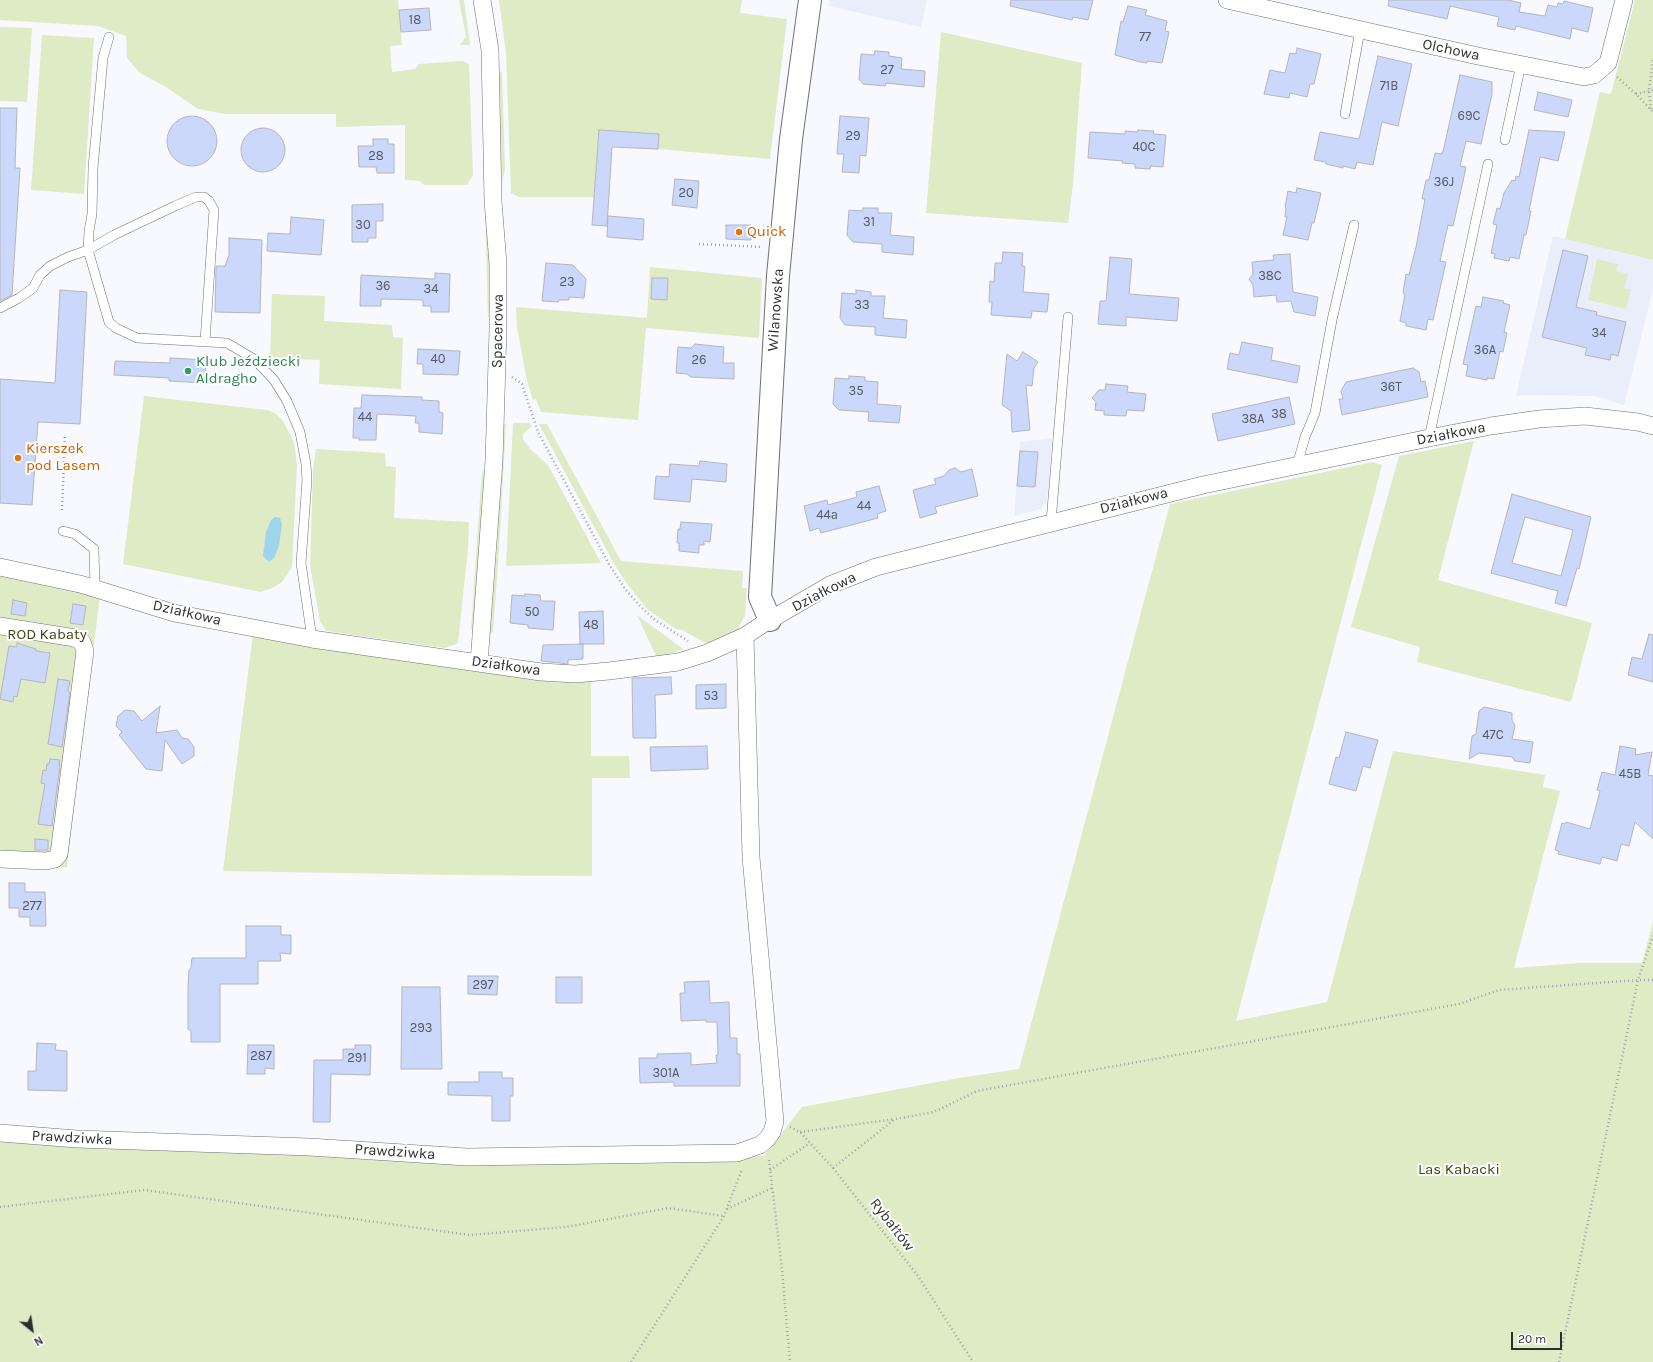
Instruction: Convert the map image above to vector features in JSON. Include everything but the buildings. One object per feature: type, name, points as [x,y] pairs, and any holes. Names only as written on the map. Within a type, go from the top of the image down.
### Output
[{"type":"street","name":"Spacerowa","points":[[480,663],[494,461],[498,328],[498,264],[494,201],[490,50],[482,0]]},
{"type":"street","name":"Wilanowska","points":[[770,620],[760,597],[778,276],[791,139],[810,0]]},
{"type":"street","name":"Olchowa","points":[[1227,0],[1360,30],[1584,77],[1594,75],[1605,67]]},
{"type":"street","points":[[1605,67],[1608,63],[1624,0]]},
{"type":"street","name":"Działkowa","points":[[0,567],[80,584],[174,613],[312,639],[541,672],[575,674],[678,662],[707,653],[745,636],[830,586],[876,567],[1203,484],[1429,438],[1539,419],[1585,416],[1638,422],[1653,426]]},
{"type":"street","points":[[0,626],[75,638],[82,642],[85,651],[59,854],[55,859],[46,861],[0,859]]},
{"type":"street","points":[[745,636],[751,857],[774,1120],[772,1132],[766,1139]]},
{"type":"street","name":"Prawdziwka","points":[[0,1133],[77,1139],[323,1148],[467,1157],[737,1153],[760,1145],[766,1139]]},
{"type":"lane","points":[[1345,114],[1360,30]]},
{"type":"lane","points":[[109,37],[103,58],[93,168],[92,214],[88,250],[109,322],[116,328],[137,338],[226,343],[254,359],[274,380],[287,401],[300,432],[306,464],[308,480],[301,563],[312,639]]},
{"type":"lane","points":[[1505,140],[1520,64]]},
{"type":"lane","points":[[1429,438],[1488,164]]},
{"type":"lane","points":[[0,308],[19,298],[33,288],[40,275],[50,266],[68,257],[88,250],[114,235],[196,197],[204,197],[209,201],[214,210],[206,342]]},
{"type":"lane","points":[[1297,465],[1305,438],[1315,413],[1332,320],[1354,225]]},
{"type":"lane","points":[[1050,522],[1068,317]]},
{"type":"lane","points":[[63,531],[75,534],[94,549],[95,589]]},
{"type":"path","points":[[1651,109],[1649,90],[1653,58]]},
{"type":"path","points":[[1605,67],[1636,94],[1653,112]]},
{"type":"path","points":[[1636,94],[1653,90]]},
{"type":"path","points":[[699,244],[766,247]]},
{"type":"path","points":[[510,377],[514,377],[522,384],[538,432],[610,566],[624,589],[655,620],[707,653]]},
{"type":"path","points":[[62,510],[65,434]]},
{"type":"path","points":[[1559,1362],[1638,980],[1653,936]]},
{"type":"path","points":[[800,1132],[896,1119],[934,1112],[977,1091],[1459,1004],[1499,990],[1653,980]]},
{"type":"path","points":[[833,1168],[896,1119]]},
{"type":"path","name":"Rybałtów","points":[[774,1120],[800,1132],[833,1168],[918,1276],[973,1362]]},
{"type":"path","points":[[766,1139],[782,1270],[790,1362]]},
{"type":"path","points":[[770,1170],[810,1143]]},
{"type":"path","points":[[632,1362],[724,1216],[748,1150]]},
{"type":"path","points":[[726,1210],[772,1188]]},
{"type":"path","points":[[0,1207],[144,1190],[470,1235],[566,1227],[668,1208],[724,1216]]},
{"type":"shaded area","points":[[830,0],[927,0],[921,27],[828,6]]},
{"type":"shaded area","points":[[1553,236],[1653,260],[1653,289],[1624,405],[1595,396],[1516,396]]},
{"type":"shaded area","points":[[1052,438],[1047,501],[1041,509],[1014,516],[1020,442]]},
{"type":"green space","points":[[0,0],[398,0],[402,45],[390,46],[392,72],[415,69],[419,64],[463,61],[469,64],[473,175],[467,185],[424,185],[420,181],[405,180],[405,125],[336,127],[336,114],[226,114],[198,109],[166,87],[140,73],[127,58],[126,36],[98,26],[0,20]]},
{"type":"green space","points":[[459,0],[464,0],[470,45],[460,45],[466,37]]},
{"type":"green space","points":[[499,0],[742,0],[740,13],[787,19],[770,159],[658,149],[659,134],[599,130],[594,197],[519,197],[511,193],[506,53]]},
{"type":"green space","points":[[1635,0],[1653,0],[1653,260],[1565,239],[1600,92],[1611,94]]},
{"type":"green space","points":[[0,27],[32,28],[27,102],[0,101]]},
{"type":"green space","points":[[941,32],[1082,63],[1073,184],[1068,223],[926,213]]},
{"type":"green space","points":[[42,35],[94,38],[84,194],[31,190]]},
{"type":"green space","points":[[502,71],[505,170],[502,181],[498,74]]},
{"type":"green space","points":[[485,203],[489,211],[491,315],[488,317]]},
{"type":"green space","points":[[1597,259],[1618,264],[1616,271],[1628,274],[1624,288],[1631,289],[1626,309],[1588,300]]},
{"type":"green space","points":[[650,267],[762,278],[759,338],[646,328],[638,420],[541,412],[536,399],[533,400],[527,381],[517,328],[516,307],[647,318]]},
{"type":"green space","points":[[272,294],[325,296],[324,321],[392,325],[393,337],[403,338],[401,389],[319,384],[320,360],[270,358]]},
{"type":"green space","points":[[144,396],[267,410],[275,413],[283,421],[294,442],[297,465],[292,567],[282,582],[261,592],[123,564]]},
{"type":"green space","points":[[506,423],[493,632],[489,634],[497,543],[503,425]]},
{"type":"green space","points":[[513,423],[530,423],[532,426],[523,434],[523,439],[530,449],[548,465],[601,563],[506,566]]},
{"type":"green space","points":[[539,424],[547,424],[621,561],[743,571],[742,588],[747,588],[745,616],[739,626],[741,631],[711,646],[682,630],[676,629],[647,609],[625,581],[612,560]]},
{"type":"green space","points":[[1474,441],[1438,580],[1592,623],[1571,702],[1417,662],[1420,647],[1351,627],[1399,456]]},
{"type":"green space","points":[[316,449],[385,453],[386,466],[396,467],[394,518],[469,522],[468,549],[458,643],[445,648],[326,631],[320,621],[310,565],[313,470]]},
{"type":"green space","name":"Las Kabacki","points":[[1373,462],[1382,465],[1236,1021],[1327,1002],[1393,751],[1545,775],[1543,787],[1560,791],[1514,968],[1579,963],[1642,963],[1653,922],[1653,1362],[0,1362],[0,1137],[459,1160],[764,1156],[802,1107],[959,1078],[1019,1069],[1170,504]]},
{"type":"green space","points":[[482,470],[485,475],[475,629],[471,629]]},
{"type":"green space","name":"ROD Kabaty","points":[[0,575],[100,595],[67,867],[0,867]]},
{"type":"green space","points":[[637,615],[683,649],[657,658]]},
{"type":"green space","points":[[253,634],[460,669],[462,668],[554,682],[591,681],[591,756],[629,756],[630,778],[592,778],[592,876],[223,871]]},
{"type":"water","points":[[275,517],[280,518],[282,524],[279,546],[274,558],[270,561],[263,556],[266,532],[271,520]]},
{"type":"place","name":"Quick","points":[[739,232]]},
{"type":"place","name":"Klub Jeździecki Aldragho","points":[[188,371]]},
{"type":"place","name":"Kierszek pod Lasem","points":[[18,458]]}]
